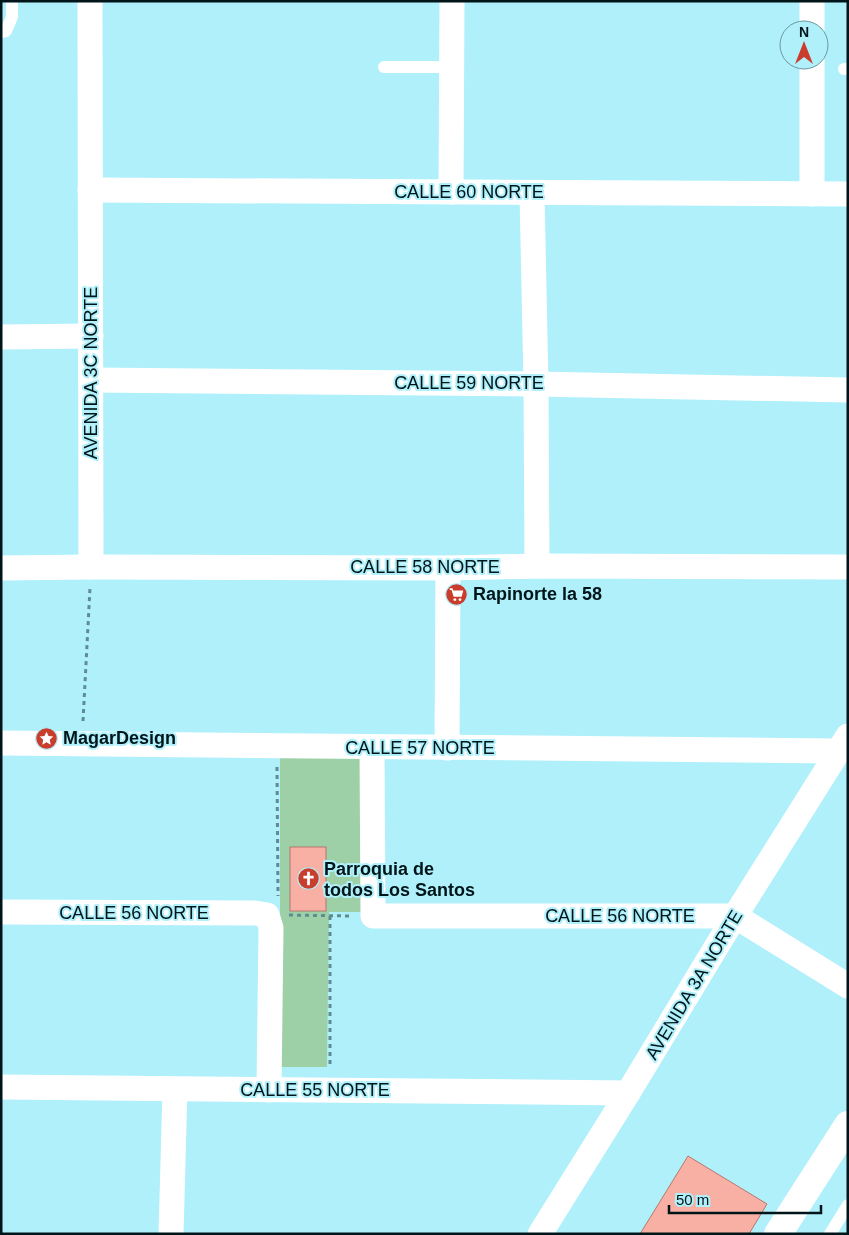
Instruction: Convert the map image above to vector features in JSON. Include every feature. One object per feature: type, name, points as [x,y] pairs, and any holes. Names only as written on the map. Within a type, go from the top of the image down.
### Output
[{"type":"street","name":"AVENIDA 3C NORTE","points":[[90,1],[91,567]]},
{"type":"street","points":[[451,192],[452,1]]},
{"type":"street","points":[[812,1],[812,20]]},
{"type":"street","points":[[812,70],[812,194]]},
{"type":"street","name":"CALLE 60 NORTE","points":[[90,190],[848,194]]},
{"type":"street","points":[[532,193],[537,566]]},
{"type":"street","points":[[1,337],[91,336]]},
{"type":"street","name":"CALLE 59 NORTE","points":[[91,380],[536,384],[848,390]]},
{"type":"street","name":"CALLE 58 NORTE","points":[[1,568],[848,567]]},
{"type":"street","points":[[447,748],[448,568]]},
{"type":"street","name":"CALLE 57 NORTE","points":[[1,743],[447,748],[843,743]]},
{"type":"street","name":"AVENIDA 3A NORTE","points":[[540,1234],[843,743]]},
{"type":"street","name":"CALLE 56 NORTE","points":[[372,747],[374,916],[735,916]]},
{"type":"street","name":"CALLE 56 NORTE","points":[[1,912],[277,912]]},
{"type":"street","points":[[269,1090],[271,928],[277,912]]},
{"type":"street","points":[[735,916],[848,986]]},
{"type":"street","name":"CALLE 55 NORTE","points":[[1,1087],[628,1093]]},
{"type":"street","points":[[171,1234],[175,1089]]},
{"type":"street","points":[[778,1234],[848,1125]]},
{"type":"lane","points":[[1,32],[6,31],[12,16],[12,1]]},
{"type":"lane","points":[[384,67],[452,67]]},
{"type":"lane","points":[[830,1234],[848,1205]]},
{"type":"path","points":[[82,745],[91,567]]},
{"type":"path","points":[[277,746],[277,912],[330,916],[330,1090]]},
{"type":"green space","points":[[280,750],[370,750],[370,912],[329,912],[327,1067],[277,1067],[280,918]]},
{"type":"building","name":"Parroquia de todos Los Santos","points":[[290,847],[326,847],[326,911],[290,911]]},
{"type":"building","points":[[688,1156],[767,1204],[749,1234],[640,1234]]},
{"type":"place","name":"Rapinorte la 58","points":[[457,594]]},
{"type":"place","name":"MagarDesign","points":[[47,738]]},
{"type":"place","name":"Parroquia de todos Los Santos","points":[[308,879]]}]
